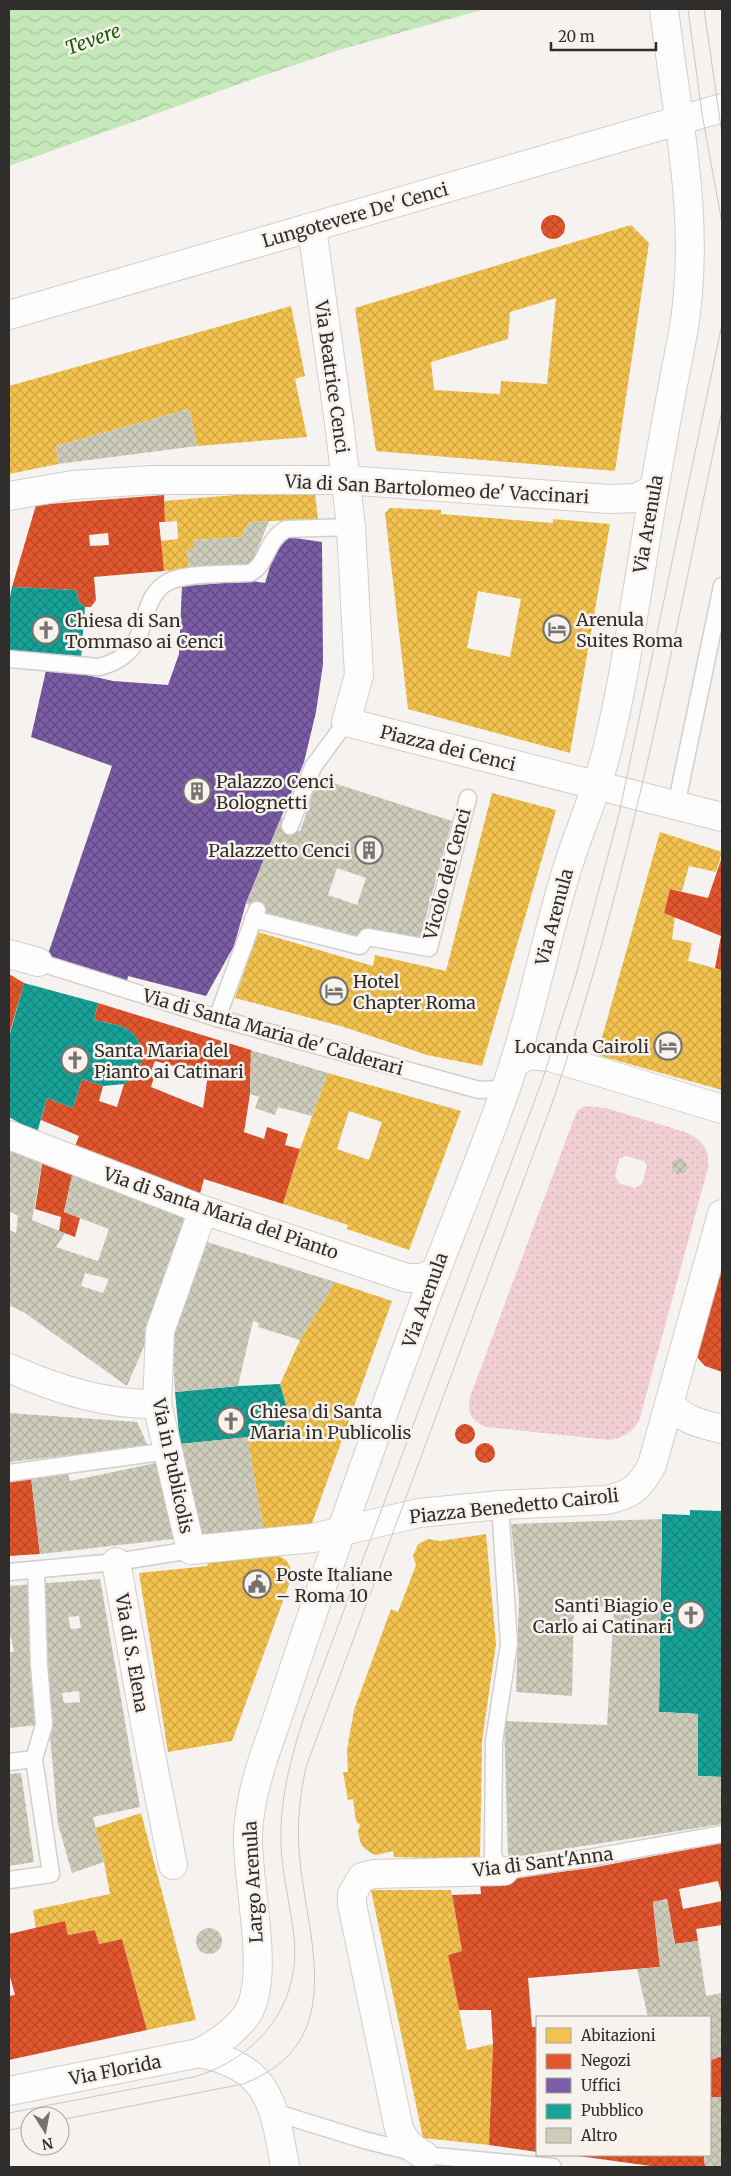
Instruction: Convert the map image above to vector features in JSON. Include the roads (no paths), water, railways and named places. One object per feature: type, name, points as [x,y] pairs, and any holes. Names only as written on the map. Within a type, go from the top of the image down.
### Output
[{"type":"street","name":"Via Arenula","points":[[288,1684],[436,1272],[511,1073],[568,865],[597,786],[607,751],[624,667],[688,300],[690,264],[689,198],[701,114],[668,42],[664,9]]},
{"type":"street","name":"Lungotevere De' Cenci","points":[[9,315],[701,114]]},
{"type":"street","name":"Via Beatrice Cenci","points":[[312,228],[351,527],[358,675],[346,722]]},
{"type":"street","name":"Via di San Bartolomeo de' Vaccinari","points":[[9,496],[73,485],[152,480],[346,480],[608,499],[636,498],[654,489]]},
{"type":"street","name":"Piazza dei Cenci","points":[[346,722],[722,817]]},
{"type":"street","points":[[9,954],[38,962]]},
{"type":"street","points":[[511,1073],[528,1055],[550,1057],[722,1110]]},
{"type":"street","name":"Via di Santa Maria del Pianto","points":[[9,1136],[203,1210],[407,1278],[421,1278],[436,1272]]},
{"type":"street","name":"Via in Publicolis","points":[[191,1550],[157,1404],[160,1330],[203,1210]]},
{"type":"street","name":"Piazza Benedetto Cairoli","points":[[191,1550],[313,1538],[420,1514],[500,1505],[606,1500],[620,1498],[632,1492],[640,1486],[652,1465],[722,1214]]},
{"type":"street","points":[[9,1368],[61,1390],[132,1404],[157,1404]]},
{"type":"street","points":[[670,1404],[677,1412],[688,1419],[722,1429]]},
{"type":"street","name":"Via di S. Elena","points":[[116,1562],[149,1745],[150,1807],[173,1865]]},
{"type":"street","name":"Largo Arenula","points":[[209,2047],[245,2016],[256,1988],[258,1968],[248,1841],[250,1809],[262,1764],[288,1684]]},
{"type":"street","name":"Via di Sant'Anna","points":[[424,2154],[404,2140],[396,2116],[352,1904],[352,1894],[362,1877],[390,1873],[504,1871]]},
{"type":"street","points":[[209,2047],[226,2060],[247,2072],[266,2092],[274,2112],[285,2167]]},
{"type":"street","name":"Via Florida","points":[[9,2091],[209,2047]]},
{"type":"lane","points":[[9,659],[99,667],[113,664],[129,654],[141,630],[152,598],[160,588],[170,582],[181,578],[250,573],[258,569],[277,534],[286,529],[351,527]]},
{"type":"lane","points":[[676,806],[722,586]]},
{"type":"lane","points":[[290,826],[313,767],[346,722]]},
{"type":"lane","name":"Vicolo dei Cenci","points":[[217,1018],[255,915],[360,946],[367,937],[429,948],[468,798]]},
{"type":"lane","name":"Via di Santa Maria de' Calderari","points":[[38,962],[217,1018],[479,1090],[497,1089],[511,1073]]},
{"type":"lane","points":[[9,1473],[168,1451]]},
{"type":"lane","points":[[500,1505],[509,1644],[494,1741],[494,1855],[498,1867],[504,1871]]},
{"type":"lane","points":[[9,1572],[116,1562],[191,1550]]},
{"type":"lane","points":[[9,1880],[52,1874],[34,1759],[44,1725],[38,1665],[36,1570]]},
{"type":"lane","points":[[9,1762],[34,1759]]},
{"type":"lane","name":"Via di Sant'Anna","points":[[504,1871],[722,1834]]},
{"type":"lane","points":[[274,2112],[364,2140],[424,2154],[553,2167]]},
{"type":"water","name":"Tevere","points":[[9,9],[485,9],[342,49],[9,166]]},
{"type":"tram line","points":[[688,9],[702,114],[722,223]]},
{"type":"tram line","points":[[704,9],[722,134]]},
{"type":"tram line","points":[[9,2113],[194,2077],[217,2068],[237,2057],[255,2043],[270,2026],[282,2007],[290,1986],[294,1963],[294,1938],[281,1840],[284,1793],[291,1762],[304,1717],[543,1078],[576,975],[619,814],[722,324]]},
{"type":"tram line","points":[[70,2118],[243,2084],[277,2065],[299,2042],[311,2014],[314,1983],[313,1951],[298,1839],[302,1788],[306,1767],[550,1109],[578,1023],[604,937],[647,763],[722,411]]},
{"type":"tram line","points":[[9,2130],[20,2128]]},
{"type":"place","name":"Arenula Suites Roma","points":[[557,629]]},
{"type":"place","name":"Chiesa di San Tommaso ai Cenci","points":[[46,630]]},
{"type":"place","name":"Palazzo Cenci Bolognetti","points":[[197,791]]},
{"type":"place","name":"Palazzetto Cenci","points":[[369,850]]},
{"type":"place","name":"Hotel Chapter Roma","points":[[334,991]]},
{"type":"place","name":"Locanda Cairoli","points":[[668,1046]]},
{"type":"place","name":"Santa Maria del Pianto ai Catinari","points":[[75,1060]]},
{"type":"place","name":"Chiesa di Santa Maria in Publicolis","points":[[231,1421]]},
{"type":"place","name":"Poste Italiane – Roma 10","points":[[257,1584]]},
{"type":"place","name":"Santi Biagio e Carlo ai Catinari","points":[[691,1615]]}]
